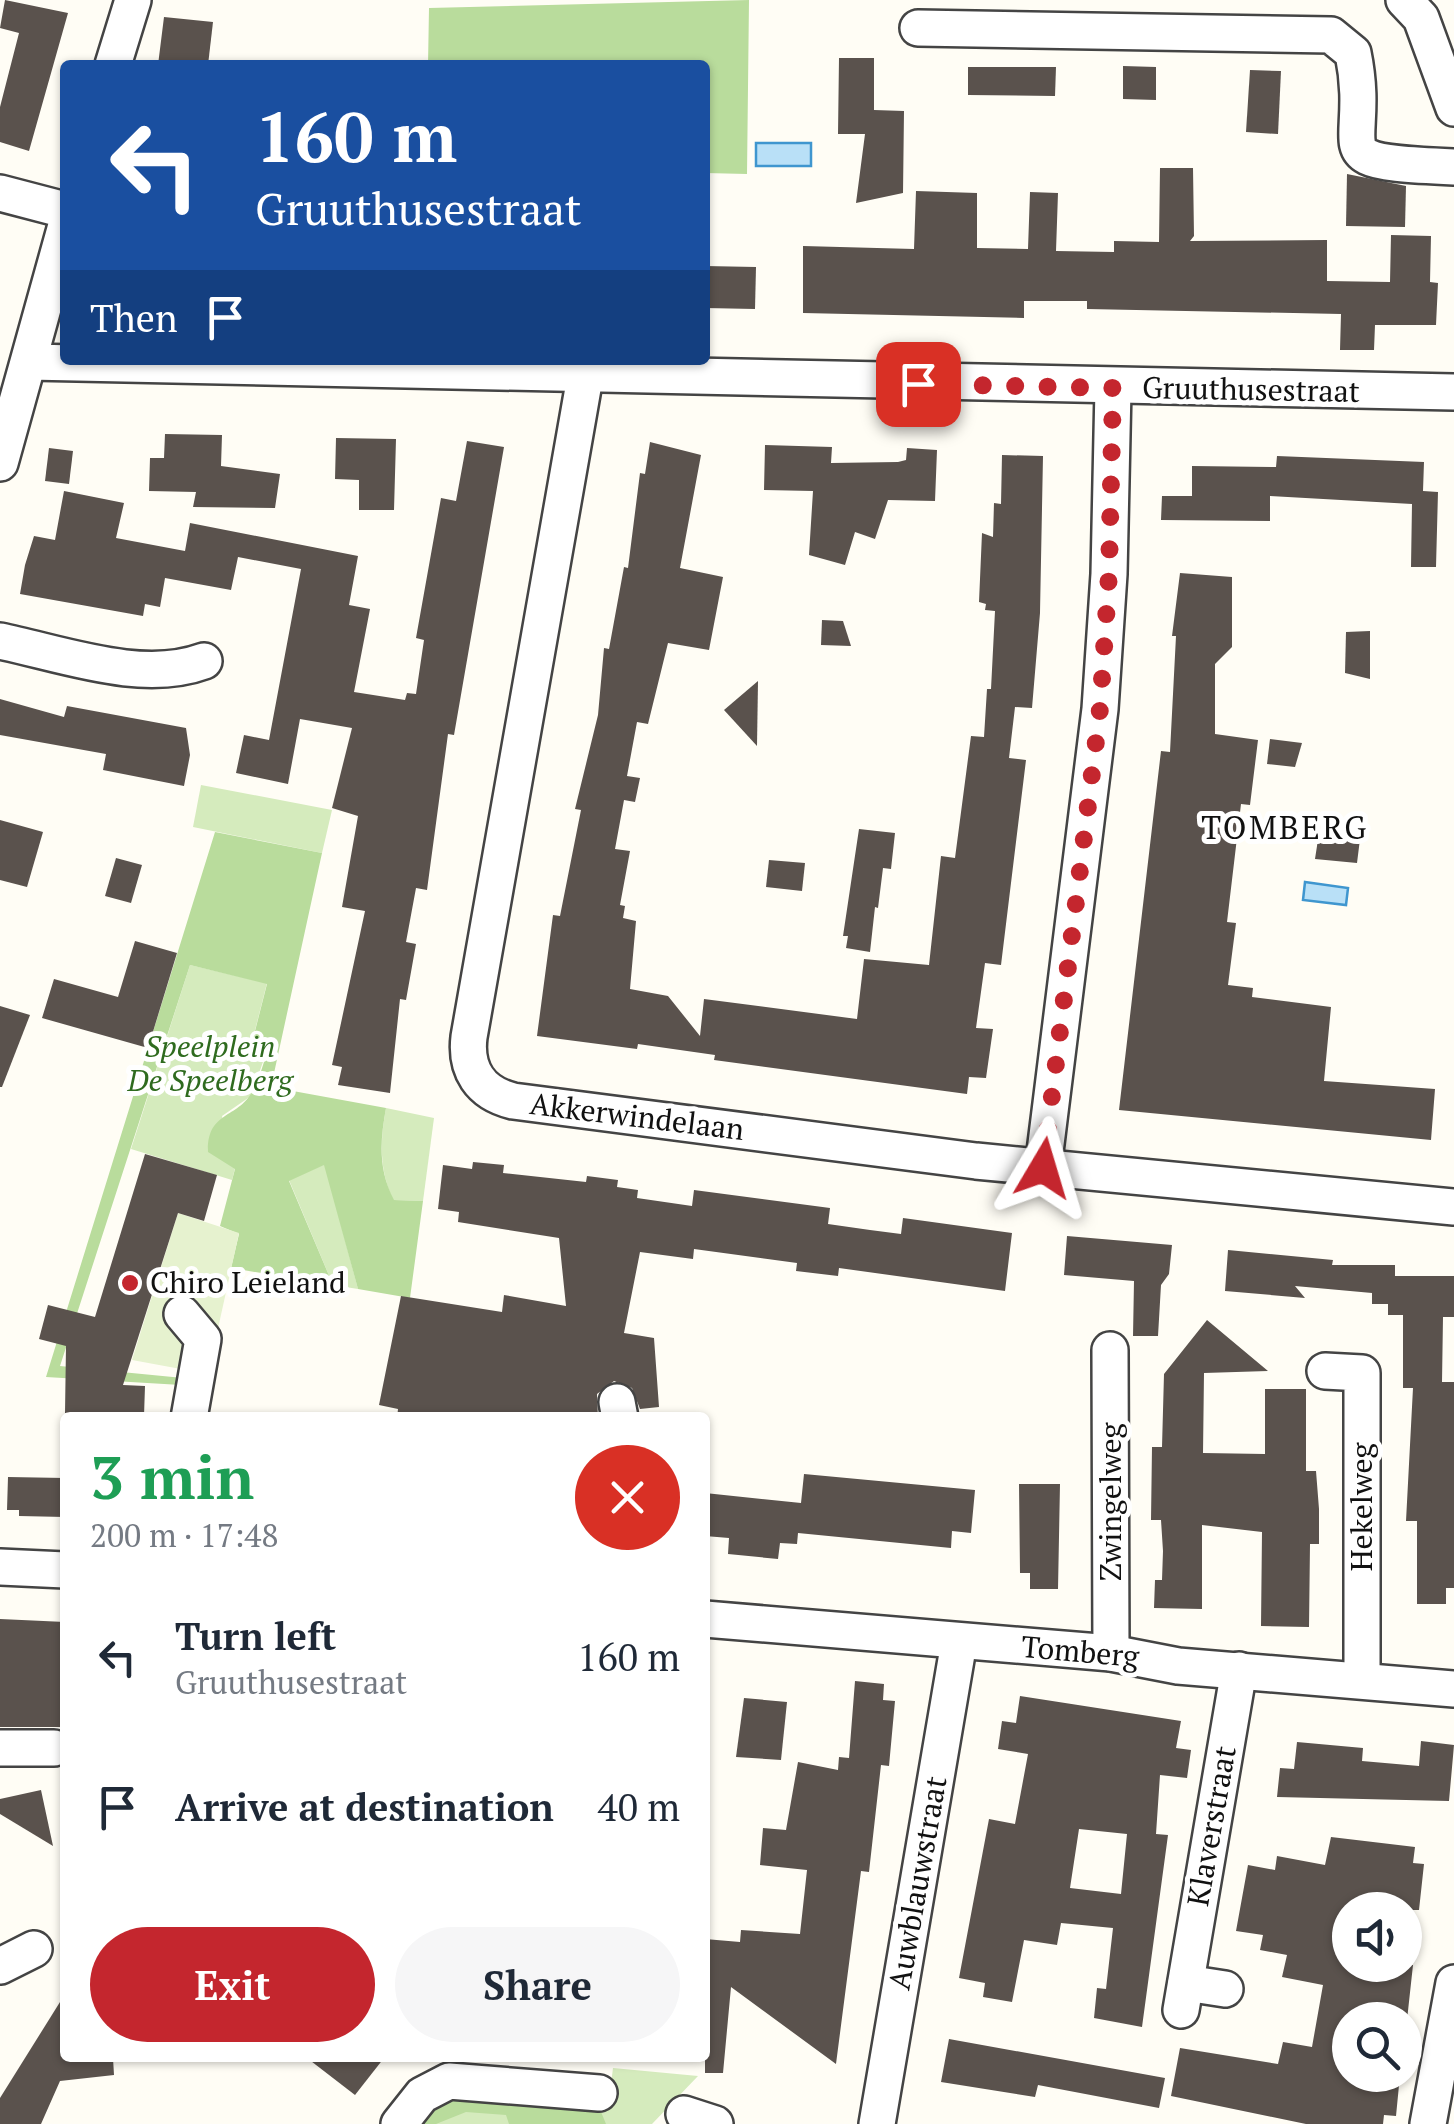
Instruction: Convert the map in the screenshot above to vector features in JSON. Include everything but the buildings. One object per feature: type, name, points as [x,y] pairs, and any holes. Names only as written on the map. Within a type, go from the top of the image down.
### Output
[{"type":"street","points":[[115,60],[133,0]]},
{"type":"street","points":[[1407,1],[1420,18],[1451,90]]},
{"type":"street","points":[[918,28],[1331,35],[1346,44],[1354,58],[1355,140],[1364,156],[1378,164],[1454,167]]},
{"type":"street","points":[[0,193],[60,209]]},
{"type":"street","points":[[0,463],[60,247]]},
{"type":"street","name":"Gruuthusestraat","points":[[29,362],[60,363]]},
{"type":"street","name":"Gruuthusestraat","points":[[140,365],[1113,388],[1454,392]]},
{"type":"street","name":"Akkerwindelaan","points":[[586,377],[469,1037],[468,1058],[476,1078],[492,1094],[513,1100],[1043,1168],[1454,1208]]},
{"type":"street","points":[[1043,1168],[1100,709],[1109,574],[1113,388]]},
{"type":"street","points":[[0,641],[148,670],[177,669],[204,661]]},
{"type":"street","points":[[182,1314],[203,1338],[190,1412]]},
{"type":"street","name":"Zwingelweg","points":[[1110,1350],[1111,1654]]},
{"type":"street","name":"Hekelweg","points":[[1325,1371],[1362,1373],[1362,1678]]},
{"type":"street","points":[[0,1567],[60,1570]]},
{"type":"street","name":"Tomberg","points":[[710,1619],[1454,1689]]},
{"type":"street","name":"Auwblauwstraat","points":[[877,2124],[959,1642]]},
{"type":"street","name":"Klaverstraat","points":[[1225,1988],[1184,1996],[1239,1670]]},
{"type":"street","points":[[0,1748],[54,1748]]},
{"type":"street","points":[[0,1966],[16,1954],[34,1949]]},
{"type":"street","points":[[1428,2124],[1454,1983]]},
{"type":"street","points":[[399,2124],[422,2095],[449,2081],[599,2093]]},
{"type":"green space","points":[[749,0],[747,174],[710,173],[710,60],[428,60],[429,8]]},
{"type":"green space","points":[[201,785],[332,810],[322,853],[193,827]]},
{"type":"green space","points":[[215,832],[322,853],[271,1087],[386,1108],[382,1155],[389,1189],[394,1200],[423,1201],[410,1298],[358,1289],[324,1165],[289,1181],[333,1285],[231,1268],[239,1234],[220,1226],[235,1169],[208,1152],[209,1139],[218,1122],[246,1101],[258,1080],[271,1040],[254,1035],[267,984],[190,965],[60,1366],[183,1378],[181,1385],[46,1377]]},
{"type":"green space","name":"Speelplein De Speelberg","points":[[190,965],[267,983],[254,1034],[271,1039],[251,1096],[222,1116],[235,1168],[232,1180],[131,1149]]},
{"type":"green space","points":[[386,1108],[434,1118],[423,1201],[393,1200],[382,1155]]},
{"type":"green space","points":[[325,1164],[358,1289],[333,1285],[289,1180]]},
{"type":"green space","points":[[178,1213],[239,1233],[208,1374],[132,1360]]},
{"type":"green space","points":[[613,2068],[698,2076],[652,2124],[414,2124],[454,2093],[608,2108]]},
{"type":"green space","points":[[439,2097],[599,2107],[606,2124],[509,2124],[506,2115],[466,2112],[436,2124],[414,2124]]},
{"type":"water","points":[[756,143],[811,143],[811,166],[756,166]]},
{"type":"water","points":[[1305,882],[1348,888],[1346,905],[1303,900]]},
{"type":"place","name":"Chiro Leieland","points":[[130,1283]]},
{"type":"district","name":"TOMBERG","points":[[1285,828]]},
{"type":"route","points":[[918,384],[1113,388],[1109,574],[1100,709],[1043,1168]]}]
